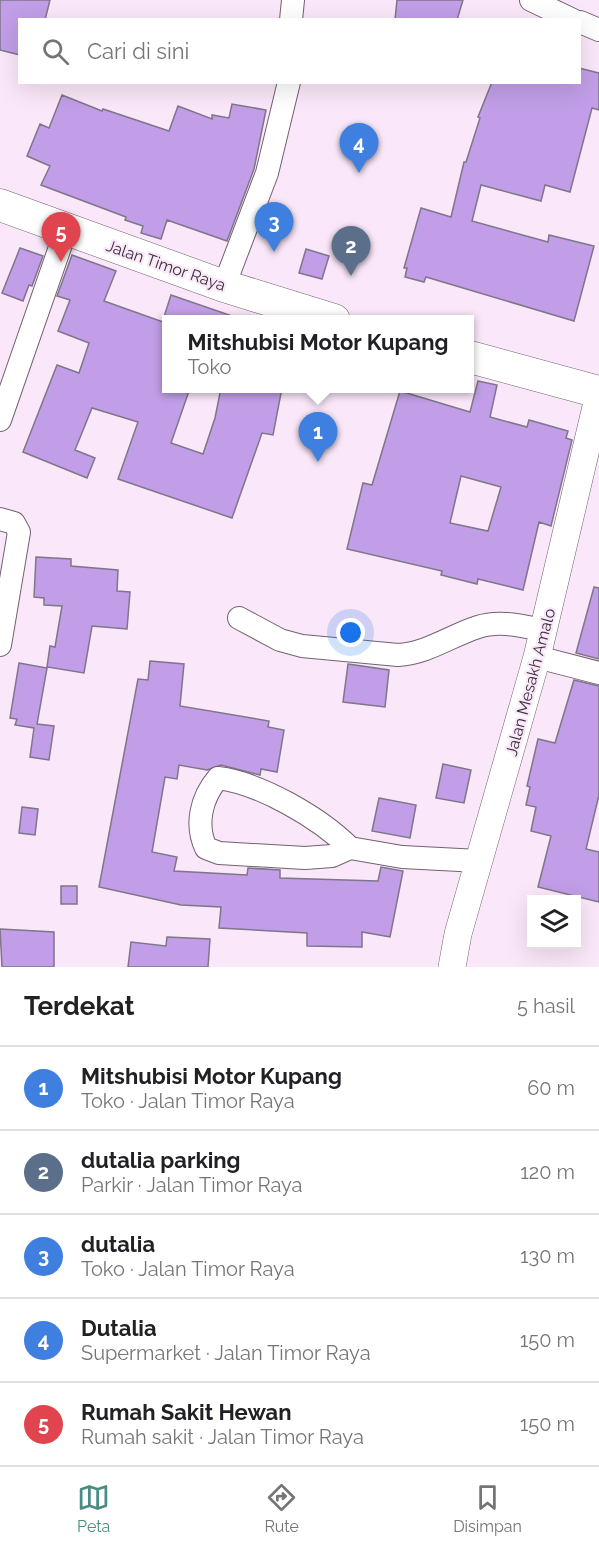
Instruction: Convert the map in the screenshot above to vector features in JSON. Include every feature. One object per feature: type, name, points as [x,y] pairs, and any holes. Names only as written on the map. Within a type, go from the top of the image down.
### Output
[{"type":"highway","name":"Jalan Timor Raya","points":[[0,205],[224,286],[318,315]]},
{"type":"highway","points":[[474,358],[599,393]]},
{"type":"main road","name":"Jalan Mesakh Amalo","points":[[452,967],[458,934],[537,657],[575,506],[599,393]]},
{"type":"street","points":[[291,18],[293,0]]},
{"type":"street","points":[[531,0],[569,18]]},
{"type":"street","points":[[581,23],[599,30]]},
{"type":"street","points":[[224,286],[267,173],[289,84]]},
{"type":"street","points":[[0,420],[66,230]]},
{"type":"street","points":[[0,519],[14,523],[19,532],[0,645]]},
{"type":"street","points":[[239,618],[280,640],[302,646],[398,655],[413,654],[478,627],[496,624],[543,630]]},
{"type":"street","points":[[537,657],[599,673]]},
{"type":"street","points":[[350,848],[332,856],[305,858],[219,853],[206,848],[199,834],[199,822],[210,788],[218,778],[238,780],[260,788],[333,832],[350,848],[402,857],[479,861]]},
{"type":"building","points":[[0,0],[50,0],[46,18],[18,18],[18,54],[0,50]]},
{"type":"building","points":[[397,0],[463,0],[458,18],[395,18]]},
{"type":"building","points":[[581,68],[599,73],[599,110],[592,108],[570,192],[545,185],[541,201],[481,185],[472,221],[548,242],[549,235],[594,246],[574,321],[426,277],[424,282],[405,277],[407,268],[404,268],[421,208],[451,217],[464,162],[466,162],[480,118],[478,117],[491,84],[581,84]]},
{"type":"building","points":[[62,95],[102,111],[103,109],[169,131],[178,106],[212,119],[212,115],[229,118],[232,104],[266,110],[254,169],[227,241],[167,220],[161,239],[141,233],[143,226],[125,220],[126,217],[41,185],[50,166],[27,156],[40,124],[49,128]]},
{"type":"building","points":[[20,248],[43,256],[32,286],[29,285],[23,301],[2,293]]},
{"type":"building","points":[[306,249],[329,256],[322,279],[299,273]]},
{"type":"building","points":[[72,255],[116,271],[104,301],[162,322],[162,393],[188,393],[171,443],[203,454],[215,418],[220,393],[281,393],[273,435],[262,433],[232,518],[118,479],[138,422],[92,408],[75,450],[95,458],[87,478],[23,452],[57,365],[79,373],[89,343],[58,331],[70,300],[57,296]]},
{"type":"building","points":[[171,295],[229,315],[165,315]]},
{"type":"building","points":[[478,381],[497,385],[490,417],[527,427],[529,420],[568,431],[566,438],[572,440],[551,526],[539,522],[523,590],[478,579],[477,584],[441,575],[442,571],[347,549],[363,483],[372,485],[399,393],[407,393],[470,412]],"holes":[[[461,476],[501,487],[488,531],[450,523]]]},
{"type":"building","points":[[36,557],[71,559],[71,566],[118,570],[117,591],[130,592],[127,629],[92,626],[84,673],[47,667],[50,646],[55,647],[62,606],[44,605],[44,598],[34,597]]},
{"type":"building","points":[[594,587],[599,588],[599,659],[576,653]]},
{"type":"building","points":[[150,661],[184,664],[180,706],[269,721],[268,727],[284,730],[277,772],[261,769],[260,775],[221,765],[207,770],[179,765],[177,779],[165,777],[152,852],[177,857],[174,871],[247,875],[248,868],[280,870],[280,878],[378,881],[381,867],[403,871],[390,937],[362,932],[362,947],[307,946],[307,933],[219,928],[221,907],[181,905],[99,887],[138,679],[148,680]]},
{"type":"building","points":[[19,663],[47,668],[37,724],[54,726],[49,760],[30,757],[34,728],[15,725],[17,719],[10,718]]},
{"type":"building","points":[[348,664],[389,670],[385,707],[343,702]]},
{"type":"building","points":[[574,680],[599,686],[599,795],[586,849],[599,852],[599,902],[581,898],[581,895],[571,895],[538,887],[551,836],[531,831],[536,807],[526,805],[530,787],[527,786],[538,739],[555,743]]},
{"type":"building","points":[[443,764],[471,770],[464,803],[436,798]]},
{"type":"building","points":[[379,798],[416,805],[410,838],[372,831]]},
{"type":"building","points":[[22,807],[38,809],[35,835],[19,833]]},
{"type":"building","points":[[61,886],[77,886],[77,904],[61,904]]},
{"type":"building","points":[[0,929],[54,932],[54,967],[2,967]]},
{"type":"building","points":[[167,937],[210,939],[208,967],[128,967],[131,942],[166,946]]},
{"type":"place","name":"Dutalia","points":[[359,173]]},
{"type":"place","name":"dutalia","points":[[274,252]]},
{"type":"place","name":"Rumah Sakit Hewan","points":[[61,262]]},
{"type":"place","name":"dutalia parking","points":[[351,276]]},
{"type":"place","name":"Mitshubisi Motor Kupang","points":[[318,462]]}]
